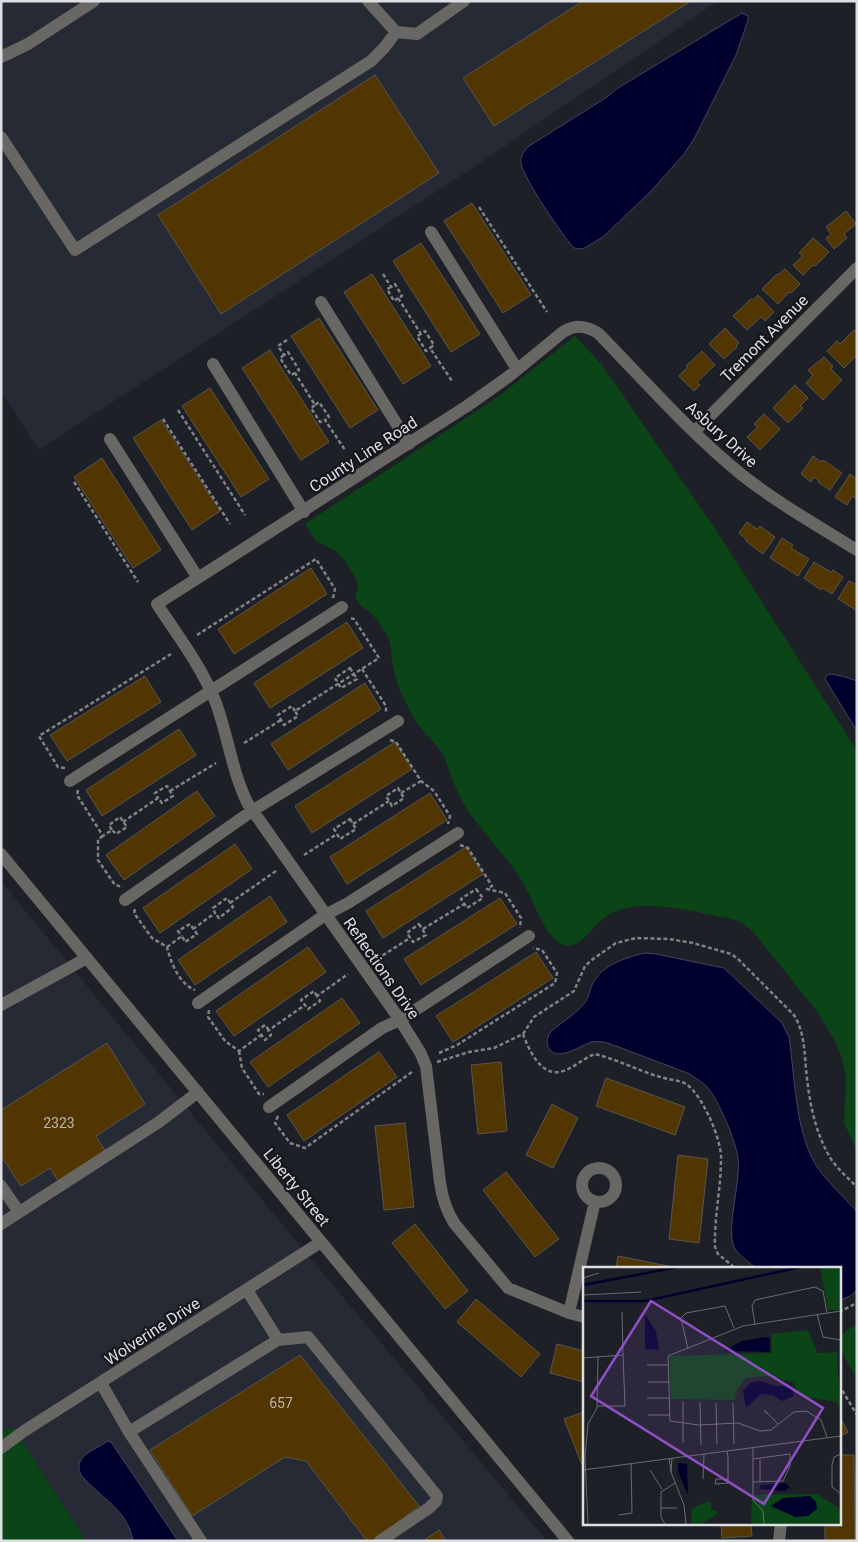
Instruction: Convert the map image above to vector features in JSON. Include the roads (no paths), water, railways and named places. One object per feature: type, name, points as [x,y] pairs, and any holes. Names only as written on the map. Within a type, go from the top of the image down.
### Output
[{"type":"street","points":[[1,57],[28,44],[94,1]]},
{"type":"street","points":[[368,1],[396,32],[418,34],[464,1]]},
{"type":"street","points":[[1,137],[75,250],[371,61],[396,32]]},
{"type":"street","points":[[431,232],[517,369]]},
{"type":"street","name":"Tremont Avenue","points":[[694,432],[857,268]]},
{"type":"street","points":[[321,302],[409,444]]},
{"type":"street","name":"County Line Road","points":[[158,604],[467,406],[570,327],[580,326]]},
{"type":"street","name":"Asbury Drive","points":[[580,326],[598,333],[717,454],[788,508],[857,550]]},
{"type":"street","points":[[214,364],[304,512]]},
{"type":"street","points":[[110,440],[198,578]]},
{"type":"street","name":"Reflections Drive","points":[[158,604],[210,690],[216,704],[237,780],[252,811],[400,1020],[420,1052],[426,1066],[440,1182],[448,1214],[508,1288],[569,1313],[583,1317]]},
{"type":"street","points":[[74,778],[342,606]]},
{"type":"street","points":[[130,896],[252,811],[391,720]]},
{"type":"street","points":[[202,1000],[325,915],[356,898],[454,835]]},
{"type":"street","name":"Liberty Street","points":[[1,854],[568,1541]]},
{"type":"street","points":[[274,1104],[382,1028],[400,1020],[526,938]]},
{"type":"street","points":[[1,1005],[87,958]]},
{"type":"street","points":[[1,1224],[159,1122],[198,1092]]},
{"type":"street","points":[[1,1186],[19,1212]]},
{"type":"street","points":[[569,1313],[595,1201]]},
{"type":"street","name":"Wolverine Drive","points":[[1,1448],[24,1431],[321,1242]]},
{"type":"street","points":[[246,1290],[278,1340]]},
{"type":"street","points":[[129,1432],[278,1340],[308,1337],[437,1496],[436,1501],[429,1508],[380,1541]]},
{"type":"street","points":[[101,1383],[129,1432],[201,1541]]},
{"type":"street","points":[[779,1541],[781,1524]]},
{"type":"water","points":[[742,13],[748,16],[748,20],[736,55],[694,139],[684,154],[652,190],[603,237],[583,249],[574,248],[553,220],[528,180],[521,163],[524,152],[529,146],[604,99],[618,88]]},
{"type":"water","points":[[832,674],[857,681],[857,731],[825,679],[827,675]]},
{"type":"water","points":[[645,953],[656,954],[724,968],[782,1023],[789,1037],[800,1120],[809,1151],[825,1177],[857,1212],[857,1290],[852,1295],[840,1301],[840,1267],[755,1267],[736,1250],[732,1239],[732,1228],[738,1179],[738,1158],[722,1112],[704,1084],[690,1074],[608,1043],[592,1042],[560,1054],[550,1050],[547,1042],[549,1034],[584,1004],[593,983],[602,971],[631,957]]},
{"type":"water","points":[[108,1441],[111,1442],[178,1541],[133,1541],[130,1530],[119,1512],[81,1475],[79,1468],[82,1458]]}]
